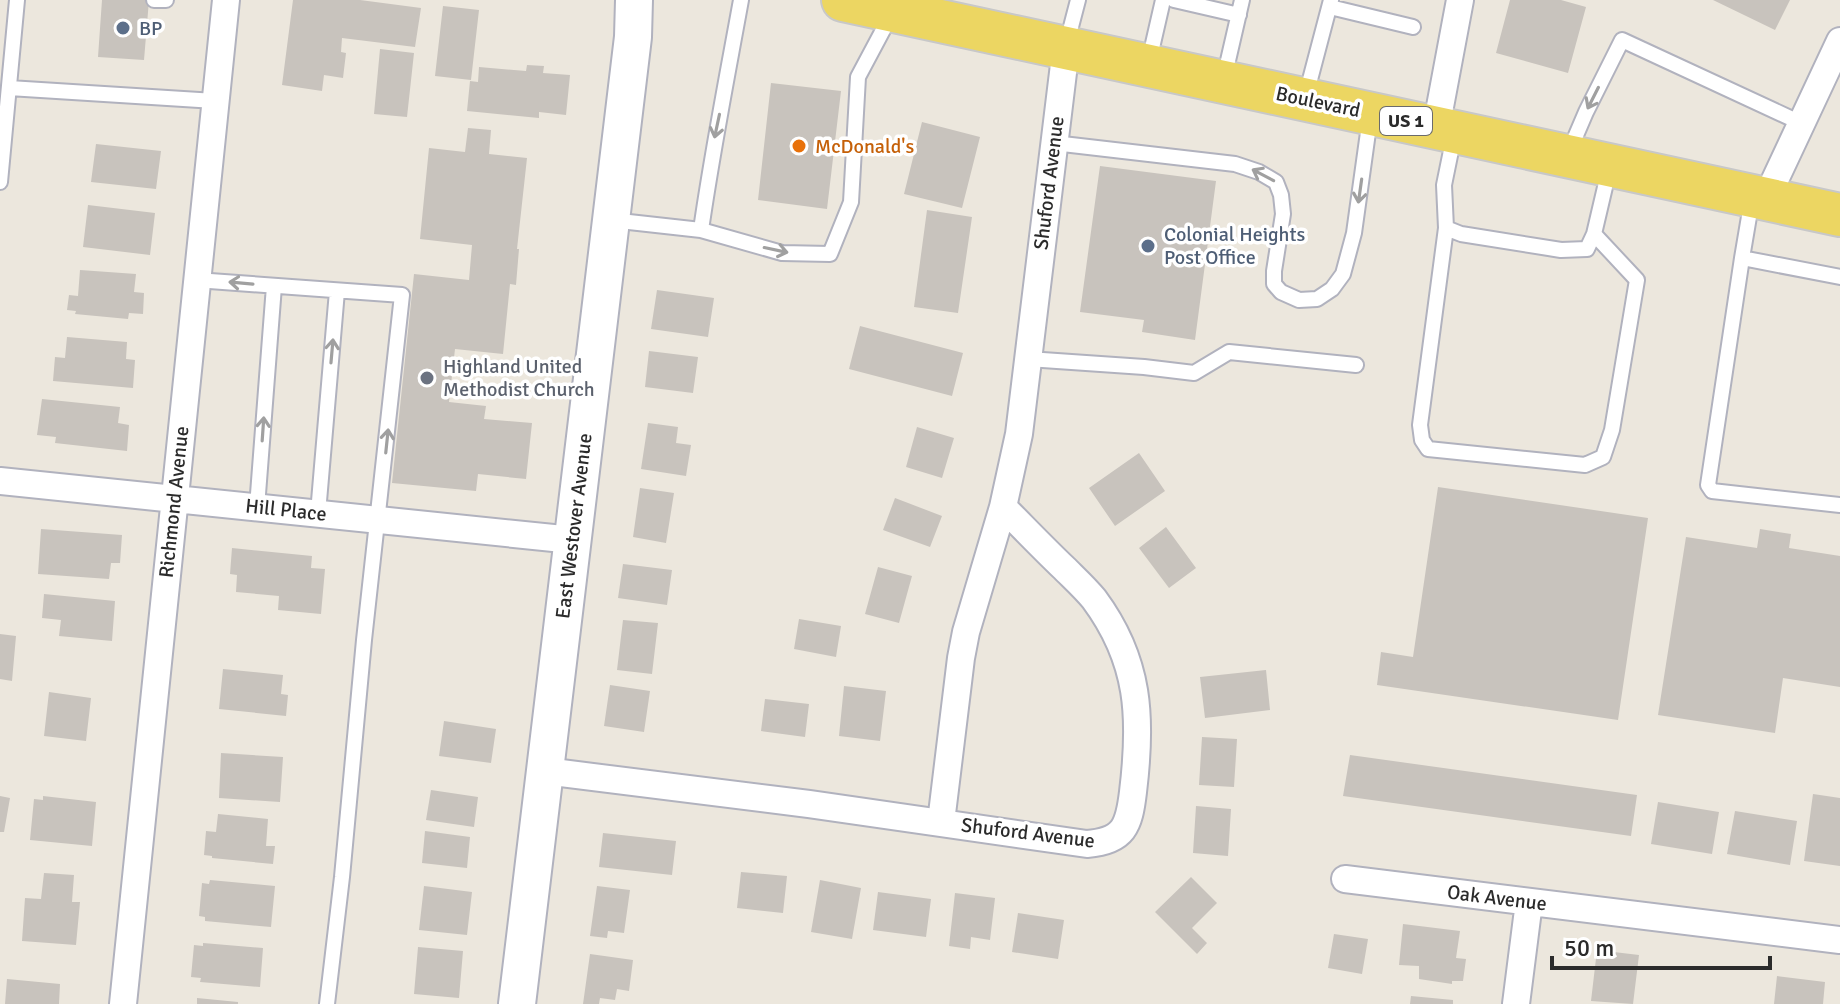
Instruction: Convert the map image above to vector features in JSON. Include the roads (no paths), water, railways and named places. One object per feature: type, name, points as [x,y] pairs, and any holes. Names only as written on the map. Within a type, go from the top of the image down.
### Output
[{"type":"main road","name":"East Westover Avenue","points":[[517,1004],[633,37],[634,0]]},
{"type":"main road","name":"Boulevard","points":[[843,0],[893,11],[956,12],[1066,48],[1840,215]]},
{"type":"street","name":"Richmond Avenue","points":[[123,1004],[226,0]]},
{"type":"street","points":[[1445,130],[1460,0]]},
{"type":"street","points":[[1759,198],[1801,123],[1840,41]]},
{"type":"street","name":"Shuford Avenue","points":[[941,822],[966,632],[1003,507],[1019,434],[1066,48]]},
{"type":"street","name":"Hill Place","points":[[0,481],[573,540]]},
{"type":"street","name":"Shuford Avenue","points":[[545,771],[809,804],[1087,844],[1105,842],[1119,834],[1130,816],[1136,774],[1138,729],[1135,690],[1128,660],[1115,631],[1092,597],[1003,507]]},
{"type":"street","name":"Oak Avenue","points":[[1345,879],[1840,940]]},
{"type":"street","points":[[1516,1004],[1529,902]]},
{"type":"lane","points":[[0,182],[17,0]]},
{"type":"lane","points":[[154,0],[166,0]]},
{"type":"lane","points":[[701,230],[713,145],[741,0]]},
{"type":"lane","points":[[1066,48],[1078,0]]},
{"type":"lane","points":[[1148,66],[1163,0]]},
{"type":"lane","points":[[1174,0],[1240,8],[1223,82]]},
{"type":"lane","points":[[1305,100],[1330,3],[1413,27]]},
{"type":"lane","points":[[611,220],[701,230],[782,253],[830,254],[851,202],[858,77],[893,11]]},
{"type":"lane","points":[[1567,156],[1622,40],[1801,123]]},
{"type":"lane","points":[[9,88],[215,101]]},
{"type":"lane","points":[[1054,143],[1235,164],[1276,182],[1283,214],[1274,284],[1281,292],[1299,300],[1317,299],[1332,289],[1343,274],[1354,233],[1371,114]]},
{"type":"lane","points":[[1445,130],[1446,228],[1420,425],[1422,440],[1428,449],[1585,465],[1603,457],[1612,430],[1637,280],[1594,234]]},
{"type":"lane","points":[[1446,228],[1461,234],[1561,250],[1587,249],[1594,234],[1610,165]]},
{"type":"lane","points":[[1759,198],[1742,258],[1708,485],[1712,491],[1840,505]]},
{"type":"lane","points":[[1742,258],[1840,277]]},
{"type":"lane","points":[[196,280],[402,295],[327,1004]]},
{"type":"lane","points":[[257,507],[274,286]]},
{"type":"lane","points":[[318,513],[337,291]]},
{"type":"lane","points":[[1028,359],[1194,373],[1229,352],[1356,365]]},
{"type":"place","name":"BP","points":[[123,28]]},
{"type":"place","name":"McDonald's","points":[[799,146]]},
{"type":"place","name":"Colonial Heights Post Office","points":[[1148,246]]},
{"type":"place","name":"Highland United Methodist Church","points":[[427,378]]}]
